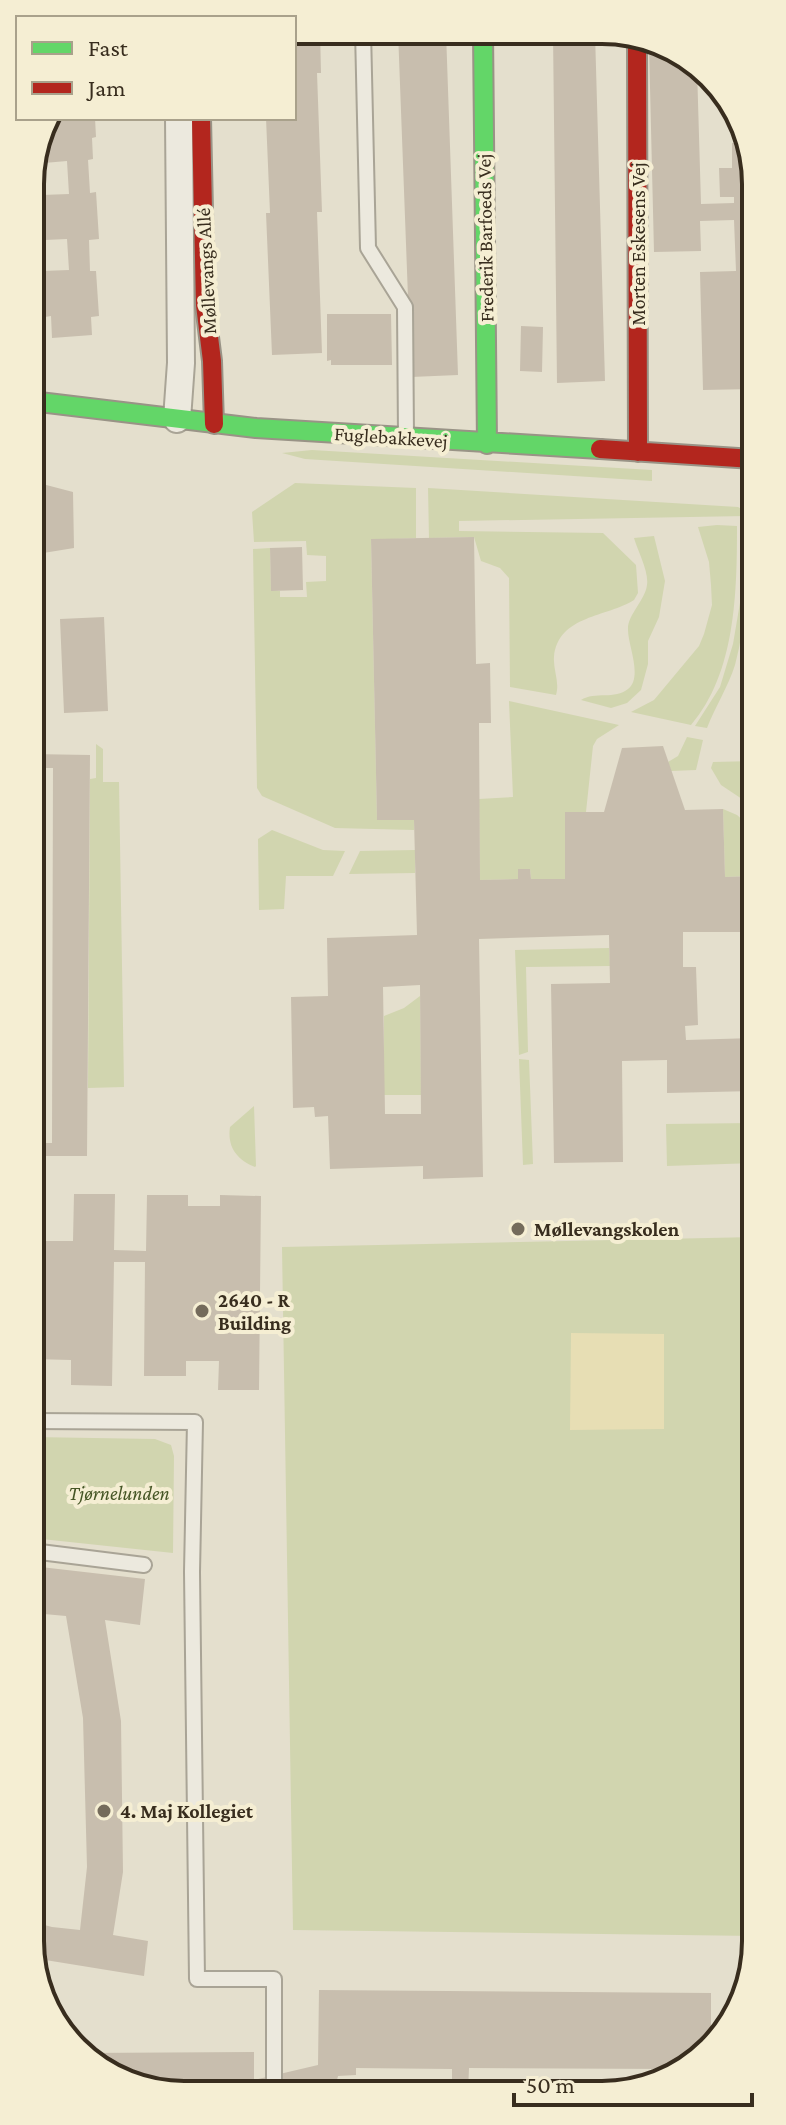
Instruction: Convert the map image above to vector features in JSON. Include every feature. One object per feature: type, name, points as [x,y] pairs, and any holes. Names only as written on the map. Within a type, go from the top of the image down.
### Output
[{"type":"street","name":"Frederik Barfoeds Vej","points":[[483,44],[487,444]]},
{"type":"street","name":"Morten Eskesens Vej","points":[[637,49],[638,452]]},
{"type":"street","name":"Møllevangs Allé","points":[[177,419],[181,363],[179,120]]},
{"type":"street","name":"Møllevangs Allé","points":[[201,120],[205,305],[212,361],[214,424]]},
{"type":"street","name":"Fuglebakkevej","points":[[44,403],[214,424],[742,458]]},
{"type":"lane","points":[[363,44],[368,248],[405,307],[406,437]]},
{"type":"lane","points":[[44,1421],[195,1422],[192,1581],[197,1979],[274,1979],[274,2081]]},
{"type":"lane","points":[[44,1552],[144,1565]]},
{"type":"green space","points":[[312,450],[652,470],[652,481],[305,459],[282,453]]},
{"type":"green space","points":[[295,483],[416,488],[416,538],[371,540],[377,820],[414,820],[414,830],[335,828],[262,796],[257,788],[253,549],[270,548],[271,590],[280,591],[280,597],[307,597],[306,582],[326,581],[326,556],[307,555],[306,541],[254,542],[252,512]]},
{"type":"green space","points":[[428,488],[742,509],[742,516],[459,521],[459,531],[603,533],[636,565],[638,593],[634,600],[574,625],[558,643],[554,657],[556,695],[510,687],[509,578],[500,568],[481,561],[474,537],[429,538]]},
{"type":"green space","points":[[737,526],[731,630],[717,681],[691,725],[631,712],[654,700],[699,646],[712,605],[709,562],[698,527]]},
{"type":"green space","points":[[740,526],[742,527],[742,591]]},
{"type":"green space","points":[[654,536],[665,581],[659,617],[648,641],[648,664],[641,690],[627,703],[611,708],[581,700],[617,694],[632,684],[635,669],[628,624],[646,591],[647,580],[634,538]]},
{"type":"green space","points":[[742,591],[742,632],[735,665],[707,728],[695,726],[720,687],[733,644]]},
{"type":"green space","points":[[509,701],[619,725],[597,739],[593,746],[586,812],[565,812],[565,879],[531,879],[530,869],[519,869],[518,879],[480,880],[479,799],[513,797]]},
{"type":"green space","points":[[687,737],[703,740],[696,770],[671,771],[668,762],[678,756]]},
{"type":"green space","points":[[96,744],[103,749],[103,782],[119,782],[124,1087],[88,1088],[90,779],[96,778]]},
{"type":"green space","points":[[742,761],[742,799],[721,785],[711,768],[713,762]]},
{"type":"green space","points":[[723,809],[742,819],[742,876],[725,877]]},
{"type":"green space","points":[[272,830],[323,850],[345,851],[333,876],[286,876],[284,909],[259,910],[258,839]]},
{"type":"green space","points":[[415,850],[415,873],[349,874],[360,851]]},
{"type":"green space","points":[[609,948],[610,966],[526,967],[528,1052],[519,1055],[515,950]]},
{"type":"green space","points":[[420,996],[421,1095],[384,1095],[384,1016],[404,1008]]},
{"type":"green space","points":[[519,1059],[529,1060],[533,1164],[523,1165]]},
{"type":"green space","points":[[254,1106],[255,1167],[235,1152],[229,1134],[230,1127]]},
{"type":"green space","points":[[742,1123],[742,1163],[667,1166],[666,1124]]},
{"type":"green space","points":[[742,1237],[742,1936],[293,1930],[282,1247]]},
{"type":"green space","name":"Tjørnelunden","points":[[44,1437],[155,1439],[171,1445],[174,1456],[173,1553],[44,1539]]},
{"type":"sand","points":[[571,1333],[664,1334],[664,1429],[570,1430]]},
{"type":"building","points":[[296,44],[320,44],[321,73],[317,73],[322,212],[317,212],[322,353],[272,355],[266,213],[270,213],[266,120],[296,120]]},
{"type":"building","points":[[398,44],[446,44],[458,375],[411,377]]},
{"type":"building","points":[[553,44],[595,44],[605,381],[557,383]]},
{"type":"building","points":[[649,52],[664,58],[697,82],[701,204],[734,203],[734,197],[720,197],[719,168],[732,168],[732,143],[736,143],[742,184],[742,389],[703,390],[700,272],[736,271],[734,220],[700,221],[701,251],[654,252]]},
{"type":"building","points":[[60,120],[95,120],[93,159],[88,160],[90,193],[96,192],[99,239],[89,240],[90,271],[96,271],[99,316],[91,317],[92,335],[52,338],[51,316],[45,317],[44,271],[69,270],[67,239],[45,240],[44,195],[69,194],[67,161],[46,163]]},
{"type":"building","points":[[327,314],[391,314],[392,365],[331,365],[331,360],[327,361]]},
{"type":"building","points":[[521,326],[543,327],[542,372],[520,371]]},
{"type":"building","points":[[44,484],[73,492],[74,548],[44,553]]},
{"type":"building","points":[[474,537],[476,664],[490,663],[491,723],[479,723],[480,880],[518,879],[518,869],[530,869],[531,879],[565,879],[565,812],[604,812],[622,748],[663,746],[685,810],[723,809],[725,877],[742,876],[742,932],[683,932],[683,967],[696,967],[698,1025],[685,1026],[686,1040],[742,1038],[742,1091],[667,1093],[667,1060],[622,1061],[623,1162],[554,1163],[551,984],[610,983],[609,935],[479,939],[483,1177],[423,1179],[423,1166],[330,1169],[328,1116],[315,1117],[314,1107],[293,1108],[291,997],[328,996],[327,938],[417,935],[414,820],[377,820],[371,539]],"holes":[[[420,985],[421,1114],[385,1114],[383,987]]]},
{"type":"building","points":[[302,547],[303,590],[271,591],[270,548]]},
{"type":"building","points":[[104,617],[108,711],[64,713],[60,619]]},
{"type":"building","points":[[44,754],[90,755],[87,1156],[44,1156],[44,1143],[52,1143],[53,768],[44,768]]},
{"type":"building","name":"2640 - R Building","points":[[74,1194],[115,1194],[114,1250],[146,1251],[147,1195],[188,1195],[188,1206],[220,1206],[220,1195],[261,1196],[259,1390],[218,1390],[219,1361],[186,1361],[186,1376],[144,1376],[145,1262],[114,1262],[112,1386],[71,1385],[71,1360],[44,1359],[44,1241],[73,1241]]},
{"type":"building","name":"4. Maj Kollegiet","points":[[44,1567],[145,1579],[140,1625],[105,1620],[121,1721],[123,1872],[113,1935],[148,1941],[144,1976],[46,1960],[44,1925],[80,1930],[87,1867],[83,1718],[66,1616],[44,1614]]},
{"type":"building","points":[[319,1990],[711,1993],[711,2028],[687,2052],[658,2069],[469,2068],[468,2081],[452,2081],[452,2069],[356,2068],[356,2075],[338,2076],[337,2081],[184,2081],[139,2074],[100,2053],[254,2052],[254,2080],[318,2065]]},
{"type":"traffic: fast","points":[[483,44],[487,444]]},
{"type":"traffic: fast","points":[[44,403],[256,428],[600,449]]},
{"type":"traffic: jam","points":[[637,49],[638,452]]},
{"type":"traffic: jam","points":[[201,120],[205,305],[212,361],[214,424]]},
{"type":"traffic: jam","points":[[600,449],[742,458]]},
{"type":"place","name":"Møllevangskolen","points":[[518,1229]]},
{"type":"place","name":"2640 - R Building","points":[[202,1311]]},
{"type":"place","name":"4. Maj Kollegiet","points":[[104,1811]]}]
